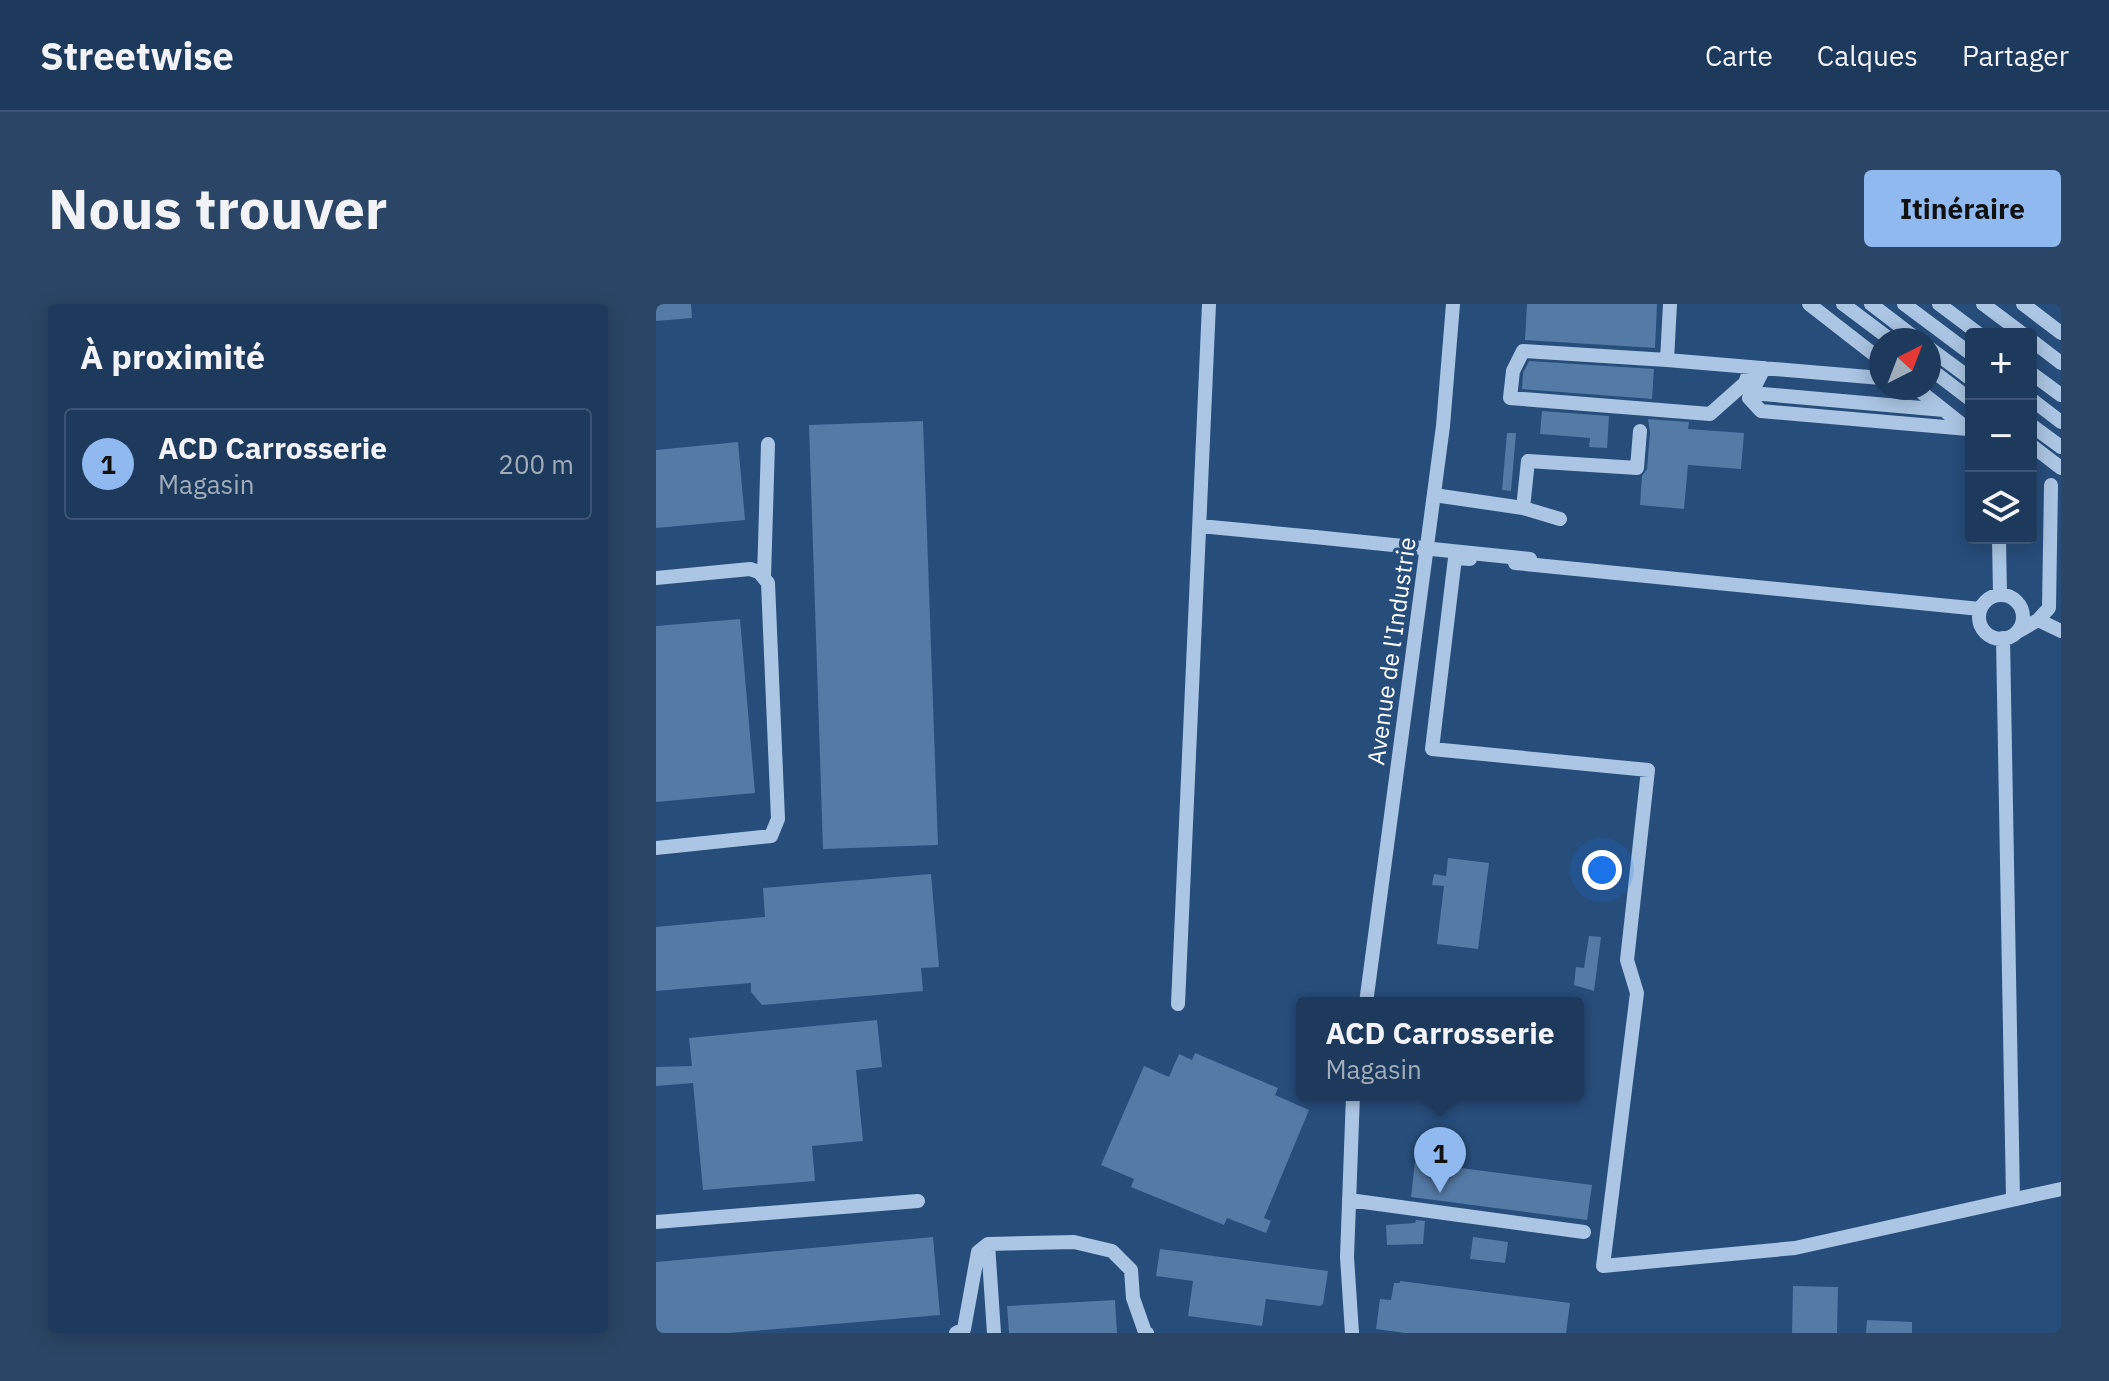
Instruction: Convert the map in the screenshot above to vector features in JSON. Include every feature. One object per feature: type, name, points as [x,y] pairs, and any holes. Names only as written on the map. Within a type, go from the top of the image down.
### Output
[{"type":"street","points":[[1178,1004],[1209,304]]},
{"type":"street","name":"Avenue de l'Industrie","points":[[1367,997],[1443,426],[1453,304]]},
{"type":"street","points":[[1667,360],[1670,304]]},
{"type":"street","points":[[1809,304],[1869,351]]},
{"type":"street","points":[[1843,304],[1875,328]]},
{"type":"street","points":[[1871,304],[1902,328]]},
{"type":"street","points":[[1904,304],[1965,350]]},
{"type":"street","points":[[1939,304],[1971,328]]},
{"type":"street","points":[[1983,304],[2015,328]]},
{"type":"street","points":[[2023,304],[2061,333]]},
{"type":"street","points":[[2037,345],[2061,363]]},
{"type":"street","points":[[1758,368],[1710,414],[1510,398],[1513,371],[1523,351],[1667,360],[1869,377]]},
{"type":"street","points":[[1941,357],[1965,375]]},
{"type":"street","points":[[1758,368],[1749,398],[1761,411],[1965,430]]},
{"type":"street","points":[[1941,377],[1965,395]]},
{"type":"street","points":[[2037,377],[2061,395]]},
{"type":"street","points":[[1751,393],[1944,410]]},
{"type":"street","points":[[1931,400],[1965,426]]},
{"type":"street","points":[[2032,400],[2061,422]]},
{"type":"street","points":[[2037,429],[2061,447]]},
{"type":"street","points":[[1523,508],[1528,461],[1637,468],[1640,431]]},
{"type":"street","points":[[656,848],[771,836],[778,819],[770,589],[764,577],[768,444]]},
{"type":"street","points":[[2037,450],[2061,468]]},
{"type":"street","points":[[2019,631],[2023,619],[2021,607],[2012,598],[2000,595],[1988,599],[1980,609],[1979,621],[1985,632],[1996,639],[2009,638],[2038,620],[2049,608],[2051,485],[2061,492]]},
{"type":"street","points":[[1434,495],[1523,508],[1560,519]]},
{"type":"street","points":[[1200,526],[1566,563],[1568,569]]},
{"type":"street","points":[[1999,544],[2000,595]]},
{"type":"street","points":[[1980,609],[1455,558],[1432,749],[1648,770],[1627,960],[1637,993],[1603,1266],[1795,1248],[2061,1189]]},
{"type":"street","points":[[656,578],[750,569],[764,577]]},
{"type":"street","points":[[2038,620],[2061,631]]},
{"type":"street","points":[[2003,638],[2013,1199]]},
{"type":"street","points":[[1352,1333],[1347,1257],[1353,1101]]},
{"type":"street","points":[[1349,1200],[1584,1232]]},
{"type":"street","points":[[656,1222],[918,1201]]},
{"type":"street","points":[[956,1333],[964,1329],[978,1252],[988,1244],[1074,1242],[1112,1251],[1131,1270],[1133,1298],[1146,1333],[1136,1333]]},
{"type":"street","points":[[988,1244],[994,1333]]},
{"type":"building","points":[[656,304],[691,304],[692,318],[656,321]]},
{"type":"building","points":[[1527,304],[1657,304],[1655,348],[1525,340]]},
{"type":"building","points":[[1529,361],[1654,369],[1652,399],[1522,389],[1523,373]]},
{"type":"building","points":[[1542,411],[1609,416],[1607,448],[1589,447],[1590,438],[1540,434]]},
{"type":"building","points":[[1648,419],[1689,422],[1688,429],[1744,433],[1741,469],[1688,465],[1684,509],[1640,505],[1642,476],[1647,469]]},
{"type":"building","points":[[923,421],[938,845],[823,849],[809,425]]},
{"type":"building","points":[[1507,433],[1516,433],[1511,491],[1502,490]]},
{"type":"building","points":[[738,442],[745,520],[656,528],[656,450]]},
{"type":"building","points":[[740,619],[755,793],[656,802],[656,626]]},
{"type":"building","points":[[1448,858],[1489,863],[1478,949],[1437,944],[1444,886],[1432,885],[1434,874],[1446,876]]},
{"type":"building","points":[[931,874],[939,967],[921,968],[923,991],[762,1005],[751,992],[751,983],[656,991],[656,927],[765,917],[763,888]]},
{"type":"building","points":[[1589,936],[1601,937],[1594,991],[1574,985],[1576,967],[1584,968]]},
{"type":"building","points":[[877,1020],[882,1067],[856,1070],[863,1141],[812,1146],[815,1181],[703,1190],[693,1083],[656,1086],[656,1067],[692,1066],[689,1038]]},
{"type":"building","points":[[1195,1053],[1278,1088],[1275,1095],[1309,1110],[1264,1218],[1271,1221],[1266,1233],[1227,1218],[1224,1225],[1131,1187],[1134,1179],[1101,1165],[1144,1066],[1169,1077],[1179,1054],[1192,1060]]},
{"type":"building","points":[[1415,1162],[1592,1185],[1587,1220],[1411,1197]]},
{"type":"building","points":[[1416,1220],[1425,1221],[1423,1244],[1387,1245],[1386,1225],[1415,1223]]},
{"type":"building","points":[[933,1237],[940,1315],[729,1333],[656,1333],[656,1262]]},
{"type":"building","points":[[1473,1237],[1508,1242],[1505,1263],[1470,1259]]},
{"type":"building","points":[[1160,1249],[1328,1271],[1323,1304],[1266,1299],[1262,1326],[1188,1316],[1193,1281],[1156,1276]]},
{"type":"building","points":[[1400,1281],[1570,1303],[1566,1333],[1405,1333],[1376,1329],[1380,1299],[1391,1300],[1394,1283]]},
{"type":"building","points":[[1793,1286],[1838,1287],[1837,1333],[1792,1333]]},
{"type":"building","points":[[1115,1300],[1117,1333],[1009,1333],[1007,1306]]},
{"type":"building","points":[[1867,1320],[1912,1322],[1912,1333],[1866,1333]]},
{"type":"place","name":"ACD Carrosserie","points":[[1440,1193]]}]
